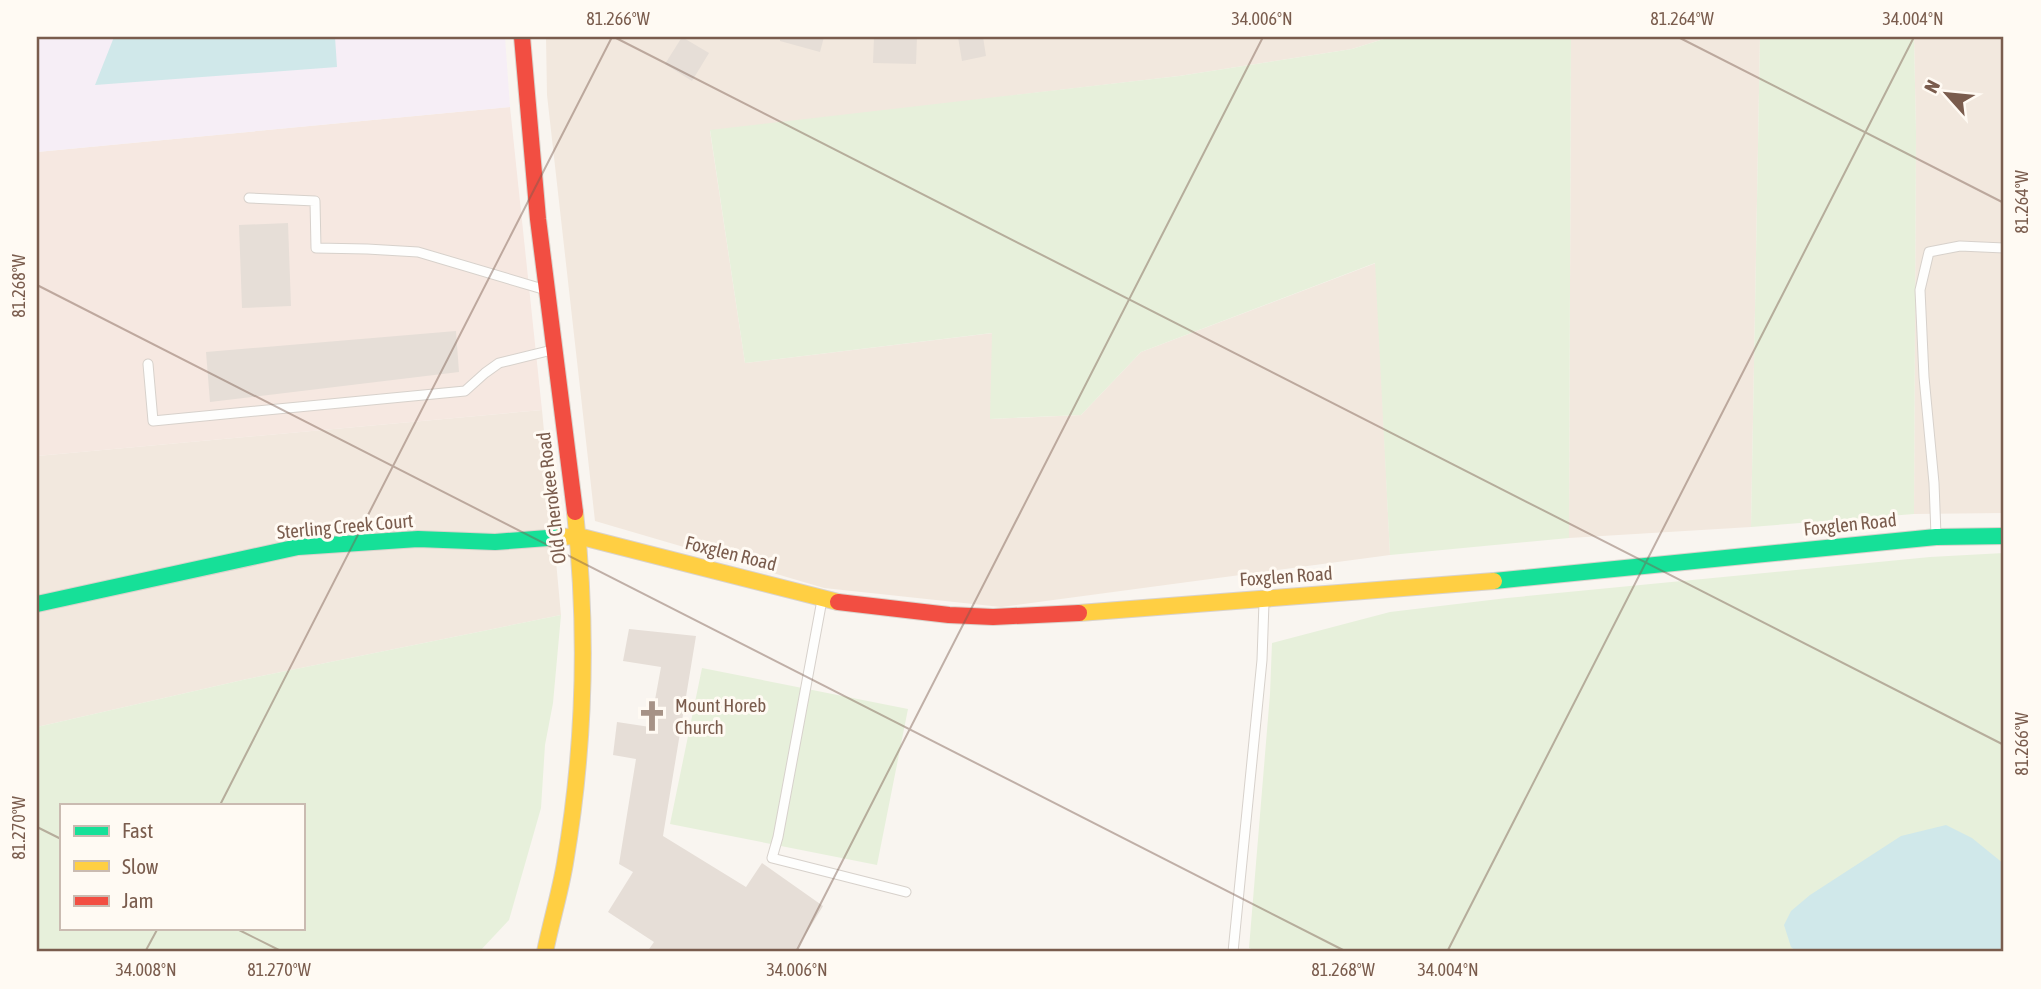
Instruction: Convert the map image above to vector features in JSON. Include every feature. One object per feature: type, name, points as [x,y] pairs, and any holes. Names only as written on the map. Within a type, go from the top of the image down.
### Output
[{"type":"street","name":"Old Cherokee Road","points":[[522,37],[547,291],[578,536],[584,620],[579,766],[565,866],[545,952]]},
{"type":"street","name":"Foxglen Road","points":[[578,536],[841,603],[993,617],[1042,616],[1503,580],[1936,537],[2004,536]]},
{"type":"street","name":"Sterling Creek Court","points":[[37,604],[298,547],[418,539],[495,542],[578,536]]},
{"type":"lane","points":[[249,198],[315,201],[316,248],[418,252],[547,291]]},
{"type":"lane","points":[[1936,537],[1920,290],[1929,252],[1960,246],[2004,248]]},
{"type":"lane","points":[[148,364],[153,421],[465,391],[499,363],[554,349]]},
{"type":"lane","points":[[822,598],[772,858],[906,892]]},
{"type":"lane","points":[[1233,952],[1262,660],[1264,599]]},
{"type":"shaded area","points":[[37,37],[505,37],[510,107],[37,152]]},
{"type":"shaded area","points":[[546,37],[1390,37],[1352,49],[1179,76],[710,131],[745,363],[993,333],[991,419],[1081,415],[1141,352],[1376,263],[1390,555],[1001,607],[824,588],[595,521],[547,95]]},
{"type":"shaded area","points":[[1760,37],[1751,527],[1569,538],[1571,38]]},
{"type":"shaded area","points":[[1914,37],[2004,37],[2004,513],[1914,514]]},
{"type":"shaded area","points":[[510,107],[542,410],[37,456],[37,152]]},
{"type":"shaded area","points":[[542,410],[561,615],[247,679],[37,727],[37,456]]},
{"type":"green space","points":[[1390,37],[1581,37],[1571,38],[1569,538],[1390,555],[1375,263],[1141,352],[1081,415],[990,419],[992,333],[745,363],[710,130],[1179,76],[1352,49]]},
{"type":"green space","points":[[1760,37],[1914,37],[1914,514],[1751,527]]},
{"type":"green space","points":[[2004,553],[2004,952],[1258,952],[1249,948],[1272,643],[1390,612],[1930,557]]},
{"type":"green space","points":[[561,615],[553,703],[545,745],[541,808],[509,920],[479,952],[37,952],[37,727],[247,679]]},
{"type":"green space","points":[[702,668],[908,709],[877,865],[670,824]]},
{"type":"water","points":[[114,37],[335,37],[337,67],[95,85]]},
{"type":"water","points":[[1946,825],[1972,838],[2004,864],[2004,952],[1797,952],[1791,947],[1784,925],[1791,911],[1810,895],[1901,836]]},
{"type":"building","points":[[682,37],[709,53],[692,81],[665,64]]},
{"type":"building","points":[[780,37],[824,37],[820,52],[780,41]]},
{"type":"building","points":[[874,37],[917,37],[916,64],[873,63]]},
{"type":"building","points":[[958,37],[983,37],[986,56],[962,61]]},
{"type":"building","points":[[288,223],[291,306],[242,308],[239,225]]},
{"type":"building","points":[[456,331],[459,372],[210,402],[206,352]]},
{"type":"building","points":[[629,629],[696,636],[663,836],[746,887],[762,863],[823,906],[795,952],[647,952],[654,942],[608,912],[633,872],[619,864],[636,759],[613,755],[617,722],[650,727],[661,667],[623,661]]},
{"type":"traffic: fast","points":[[1494,581],[1936,537],[2004,536]]},
{"type":"traffic: fast","points":[[37,604],[298,547],[418,539],[495,542],[561,537]]},
{"type":"traffic: slow","points":[[545,952],[565,863],[580,732],[583,644],[575,512]]},
{"type":"traffic: slow","points":[[561,537],[578,536],[838,602]]},
{"type":"traffic: slow","points":[[1079,613],[1494,581]]},
{"type":"traffic: jam","points":[[522,37],[538,219],[575,512]]},
{"type":"traffic: jam","points":[[838,602],[949,615],[993,617],[1079,613]]},
{"type":"place","name":"Mount Horeb Church","points":[[652,716]]}]
